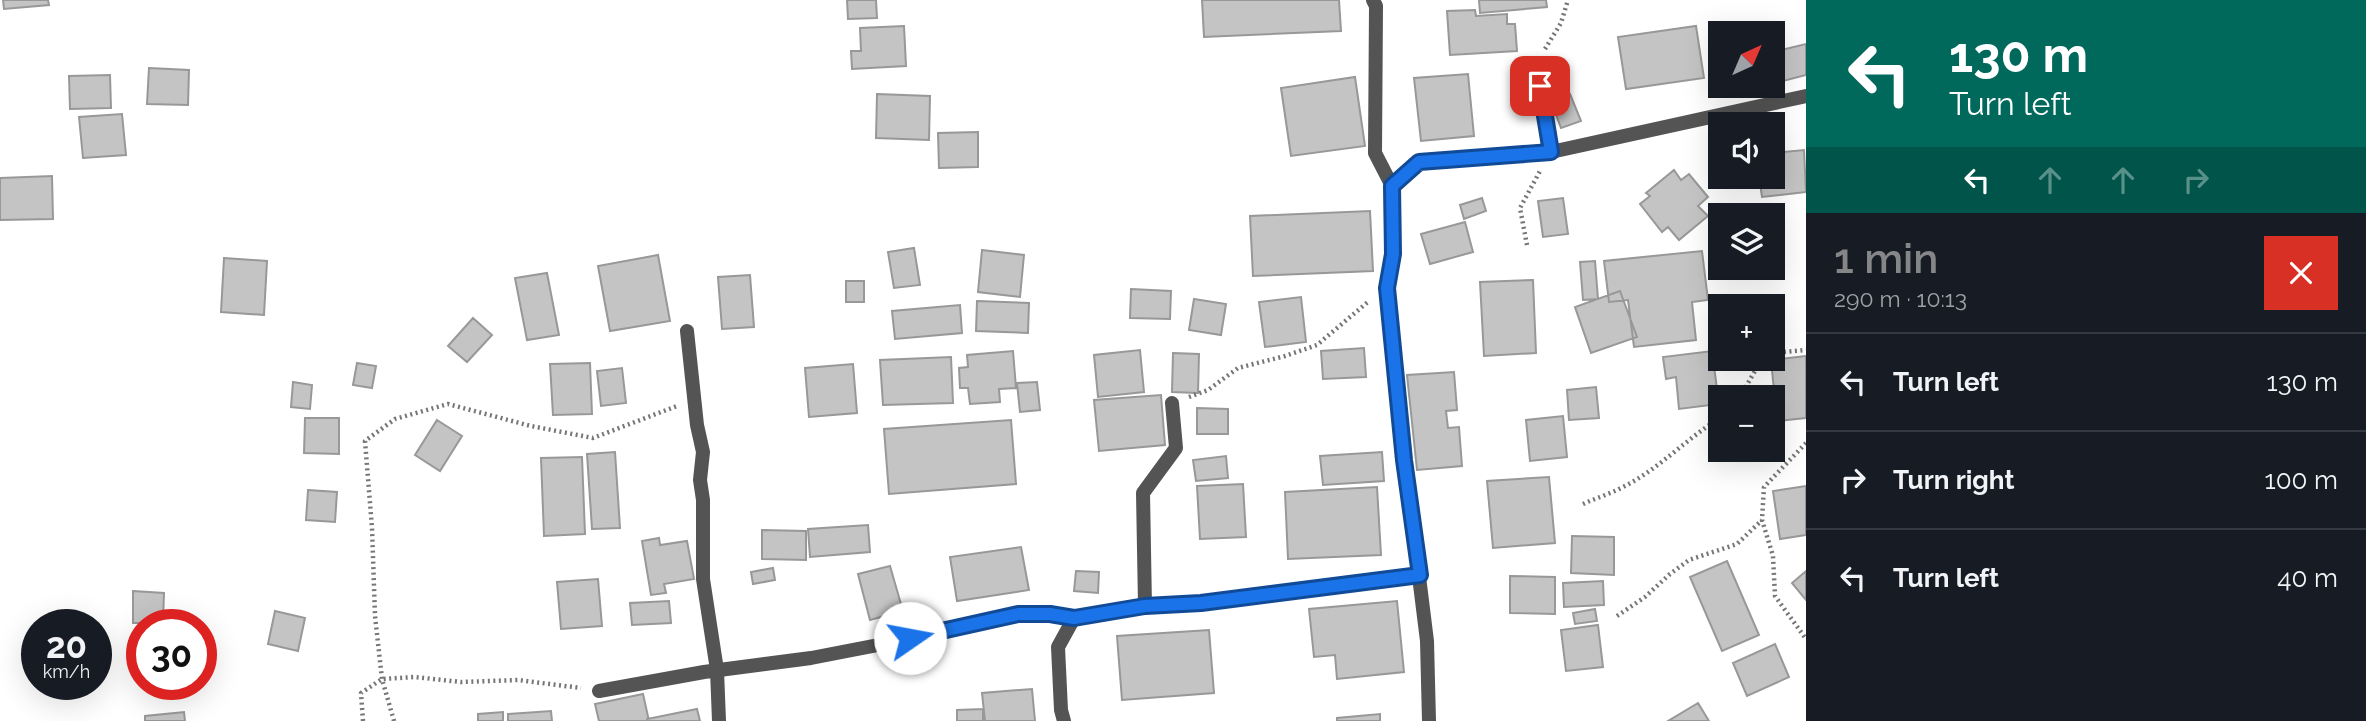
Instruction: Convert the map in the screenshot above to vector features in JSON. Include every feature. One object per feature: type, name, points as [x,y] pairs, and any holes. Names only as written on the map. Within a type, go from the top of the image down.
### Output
[{"type":"street","points":[[1373,0],[1376,6],[1375,152],[1392,186],[1393,254],[1387,288],[1408,495],[1427,641],[1429,721]]},
{"type":"street","points":[[1536,64],[1551,152]]},
{"type":"street","points":[[1392,186],[1419,162],[1551,152],[1806,96]]},
{"type":"street","points":[[687,331],[697,425],[703,452],[700,480],[703,500],[703,579],[717,670],[719,721]]},
{"type":"street","points":[[1145,606],[1143,493],[1176,448],[1172,403]]},
{"type":"street","points":[[599,691],[717,670],[811,658],[935,634],[1018,614],[1050,614],[1074,618],[1145,606],[1201,603],[1420,575]]},
{"type":"street","points":[[1064,721],[1061,710],[1058,647],[1074,618]]},
{"type":"path","points":[[1536,64],[1561,23],[1568,0]]},
{"type":"path","points":[[1527,245],[1520,208],[1551,152]]},
{"type":"path","points":[[1172,403],[1208,390],[1238,368],[1317,345],[1387,288]]},
{"type":"path","points":[[1785,352],[1806,350]]},
{"type":"path","points":[[394,721],[382,679],[375,616],[365,441],[395,419],[448,404],[531,426],[593,438],[694,400]]},
{"type":"path","points":[[1583,504],[1624,487],[1708,426]]},
{"type":"path","points":[[1806,443],[1764,487],[1762,520],[1773,556],[1775,596],[1806,639]]},
{"type":"path","points":[[1617,616],[1645,597],[1670,573],[1689,560],[1737,544],[1762,520]]},
{"type":"path","points":[[363,721],[361,693],[382,679],[415,677],[461,682],[518,680],[599,691]]},
{"type":"building","points":[[3,0],[48,0],[49,5],[4,9]]},
{"type":"building","points":[[847,0],[876,0],[877,18],[848,19]]},
{"type":"building","points":[[1202,0],[1339,0],[1341,31],[1204,37]]},
{"type":"building","points":[[1479,0],[1546,0],[1547,7],[1480,13]]},
{"type":"building","points":[[1475,10],[1476,16],[1507,14],[1507,24],[1515,24],[1517,51],[1450,55],[1447,11]]},
{"type":"building","points":[[904,26],[906,66],[852,69],[851,51],[861,51],[860,28]]},
{"type":"building","points":[[1696,26],[1704,78],[1626,89],[1618,37]]},
{"type":"building","points":[[1806,44],[1806,75],[1785,80],[1785,49]]},
{"type":"building","points":[[149,68],[189,70],[188,105],[147,104]]},
{"type":"building","points":[[1468,74],[1474,136],[1421,141],[1414,78]]},
{"type":"building","points":[[110,75],[111,108],[70,109],[69,76]]},
{"type":"building","points":[[1355,77],[1365,146],[1291,156],[1281,88]]},
{"type":"building","points":[[877,94],[930,96],[929,140],[876,138]]},
{"type":"building","points":[[1570,94],[1581,121],[1561,128],[1551,101]]},
{"type":"building","points":[[122,114],[126,155],[83,158],[79,117]]},
{"type":"building","points":[[978,132],[978,167],[939,168],[938,133]]},
{"type":"building","points":[[1804,150],[1806,192],[1762,197],[1761,189],[1785,189],[1785,152]]},
{"type":"building","points":[[1674,170],[1681,180],[1689,174],[1708,197],[1698,206],[1708,216],[1679,240],[1668,227],[1662,232],[1640,204],[1650,196],[1646,193]]},
{"type":"building","points":[[52,176],[53,219],[0,220],[0,178]]},
{"type":"building","points":[[1482,198],[1486,211],[1464,219],[1460,205]]},
{"type":"building","points":[[1563,198],[1568,234],[1543,237],[1538,201]]},
{"type":"building","points":[[1370,211],[1373,271],[1253,276],[1250,216]]},
{"type":"building","points":[[1465,222],[1473,252],[1430,264],[1421,234]]},
{"type":"building","points":[[914,248],[920,285],[894,288],[888,252]]},
{"type":"building","points":[[982,250],[1024,255],[1020,297],[978,292]]},
{"type":"building","points":[[1702,251],[1708,300],[1692,302],[1696,340],[1634,347],[1628,300],[1609,302],[1604,261]]},
{"type":"building","points":[[658,255],[670,321],[610,331],[598,266]]},
{"type":"building","points":[[224,258],[267,261],[264,315],[221,312]]},
{"type":"building","points":[[1595,261],[1598,299],[1583,300],[1580,262]]},
{"type":"building","points":[[547,273],[559,335],[527,340],[515,278]]},
{"type":"building","points":[[750,275],[754,327],[722,329],[718,277]]},
{"type":"building","points":[[1533,280],[1536,353],[1484,356],[1480,282]]},
{"type":"building","points":[[846,281],[864,281],[864,302],[846,302]]},
{"type":"building","points":[[1131,289],[1171,291],[1170,319],[1130,318]]},
{"type":"building","points":[[1620,291],[1637,337],[1591,353],[1575,307]]},
{"type":"building","points":[[1301,297],[1306,342],[1265,347],[1259,302]]},
{"type":"building","points":[[1194,299],[1226,304],[1221,335],[1189,330]]},
{"type":"building","points":[[977,301],[1029,303],[1028,333],[976,331]]},
{"type":"building","points":[[960,305],[962,333],[895,339],[892,311]]},
{"type":"building","points":[[473,318],[492,335],[467,362],[448,346]]},
{"type":"building","points":[[1364,348],[1366,377],[1323,379],[1321,351]]},
{"type":"building","points":[[1140,350],[1144,392],[1098,397],[1094,355]]},
{"type":"building","points":[[1013,351],[1016,388],[999,389],[1000,402],[970,404],[968,388],[960,388],[959,368],[968,367],[967,355]]},
{"type":"building","points":[[1708,351],[1708,371],[1715,371],[1716,385],[1708,385],[1708,405],[1679,409],[1676,377],[1666,379],[1663,357]]},
{"type":"building","points":[[1173,353],[1199,354],[1198,393],[1172,392]]},
{"type":"building","points":[[1806,356],[1806,418],[1785,420],[1785,385],[1773,385],[1772,371],[1785,371],[1785,358]]},
{"type":"building","points":[[951,357],[953,403],[883,405],[880,360]]},
{"type":"building","points":[[357,363],[376,366],[372,388],[353,385]]},
{"type":"building","points":[[590,363],[592,414],[553,415],[550,364]]},
{"type":"building","points":[[853,364],[857,413],[809,417],[805,368]]},
{"type":"building","points":[[622,368],[626,403],[601,406],[597,371]]},
{"type":"building","points":[[1454,372],[1457,410],[1446,411],[1448,428],[1459,427],[1462,466],[1417,470],[1407,375]]},
{"type":"building","points":[[293,382],[312,385],[310,409],[291,407]]},
{"type":"building","points":[[1037,382],[1040,410],[1020,412],[1017,383]]},
{"type":"building","points":[[1596,387],[1599,418],[1569,420],[1567,390]]},
{"type":"building","points":[[1161,395],[1165,445],[1099,451],[1094,400]]},
{"type":"building","points":[[1197,408],[1228,409],[1228,434],[1197,434]]},
{"type":"building","points":[[1563,416],[1567,457],[1530,461],[1526,420]]},
{"type":"building","points":[[305,418],[339,418],[339,454],[304,453]]},
{"type":"building","points":[[437,420],[462,436],[440,471],[415,455]]},
{"type":"building","points":[[1011,420],[1016,484],[889,494],[884,429]]},
{"type":"building","points":[[615,452],[620,528],[592,529],[587,454]]},
{"type":"building","points":[[1382,452],[1384,481],[1323,485],[1320,456]]},
{"type":"building","points":[[1226,456],[1228,478],[1196,481],[1193,460]]},
{"type":"building","points":[[582,457],[585,534],[544,536],[541,458]]},
{"type":"building","points":[[1549,477],[1555,543],[1493,548],[1487,481]]},
{"type":"building","points":[[1243,484],[1246,537],[1200,539],[1197,486]]},
{"type":"building","points":[[1806,486],[1806,535],[1780,539],[1773,491]]},
{"type":"building","points":[[1377,487],[1381,555],[1288,559],[1285,492]]},
{"type":"building","points":[[308,490],[337,492],[335,522],[306,520]]},
{"type":"building","points":[[868,525],[870,552],[810,557],[808,529]]},
{"type":"building","points":[[762,530],[806,531],[806,560],[762,559]]},
{"type":"building","points":[[1572,536],[1614,537],[1614,575],[1571,573]]},
{"type":"building","points":[[659,538],[660,545],[687,541],[694,579],[664,584],[666,593],[651,595],[642,541]]},
{"type":"building","points":[[1021,547],[1029,590],[957,601],[950,557]]},
{"type":"building","points":[[1727,561],[1759,635],[1722,651],[1690,577]]},
{"type":"building","points":[[890,566],[903,611],[870,620],[858,574]]},
{"type":"building","points":[[773,568],[775,580],[753,584],[751,572]]},
{"type":"building","points":[[1076,571],[1099,572],[1098,593],[1074,591]]},
{"type":"building","points":[[1806,571],[1806,600],[1792,583]]},
{"type":"building","points":[[1510,576],[1555,577],[1555,614],[1510,613]]},
{"type":"building","points":[[598,579],[602,626],[561,629],[557,582]]},
{"type":"building","points":[[1603,581],[1604,605],[1564,607],[1563,583]]},
{"type":"building","points":[[133,591],[164,593],[163,609],[133,609]]},
{"type":"building","points":[[669,601],[671,623],[632,625],[630,603]]},
{"type":"building","points":[[1397,601],[1404,672],[1337,679],[1335,655],[1314,657],[1309,609]]},
{"type":"building","points":[[1595,609],[1597,621],[1575,624],[1573,613]]},
{"type":"building","points":[[275,611],[305,618],[298,651],[268,644]]},
{"type":"building","points":[[1598,625],[1603,667],[1566,671],[1561,630]]},
{"type":"building","points":[[1209,630],[1214,693],[1122,700],[1117,636]]},
{"type":"building","points":[[1775,644],[1789,677],[1747,696],[1733,663]]},
{"type":"building","points":[[1032,689],[1035,721],[985,721],[982,693]]},
{"type":"building","points":[[643,694],[649,721],[599,721],[595,704]]},
{"type":"building","points":[[1698,703],[1709,721],[1668,721]]},
{"type":"building","points":[[697,709],[700,721],[647,721],[647,719]]},
{"type":"building","points":[[983,709],[983,721],[957,721],[957,710]]},
{"type":"building","points":[[551,711],[552,721],[508,721],[508,714]]},
{"type":"building","points":[[184,712],[185,721],[145,721],[145,716]]},
{"type":"building","points":[[503,712],[503,721],[478,721],[478,714]]},
{"type":"building","points":[[1380,714],[1380,721],[1337,721],[1337,718]]},
{"type":"route","points":[[910,638],[1018,614],[1050,614],[1074,618],[1145,606],[1201,603],[1420,575],[1395,383],[1387,288],[1393,254],[1392,186],[1419,162],[1551,152],[1540,86]]}]
